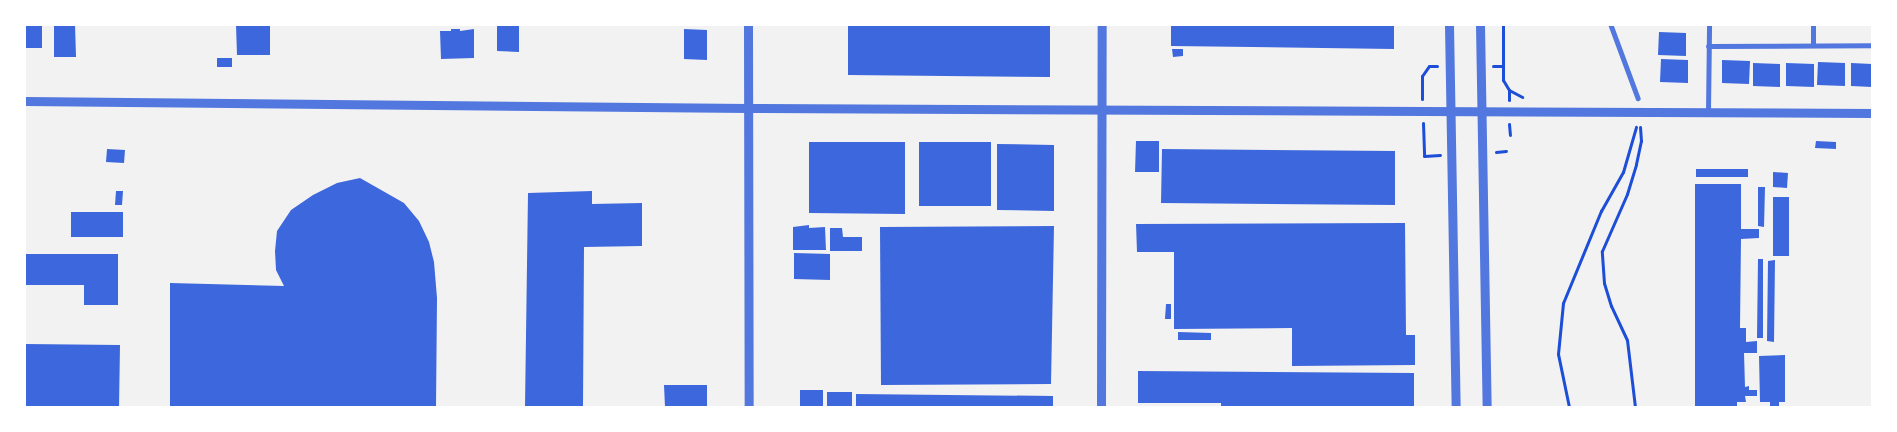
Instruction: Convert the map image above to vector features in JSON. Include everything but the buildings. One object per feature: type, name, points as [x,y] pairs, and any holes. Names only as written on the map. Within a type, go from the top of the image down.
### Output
[{"type":"street","points":[[748,25],[749,407]]},
{"type":"street","points":[[1101,407],[1102,25]]},
{"type":"street","points":[[1449,25],[1450,171],[1456,407]]},
{"type":"street","points":[[1480,25],[1487,407]]},
{"type":"street","points":[[1611,25],[1638,98]]},
{"type":"street","points":[[1708,112],[1709,25]]},
{"type":"street","points":[[1813,25],[1813,45]]},
{"type":"street","points":[[1708,46],[1872,45]]},
{"type":"street","points":[[25,101],[748,108],[1872,113]]},
{"type":"path","points":[[1503,25],[1503,66]]},
{"type":"path","points":[[1569,407],[1558,354],[1563,303],[1601,211],[1623,172],[1638,127],[1641,141],[1636,164],[1627,194],[1602,251],[1604,283],[1611,306],[1628,340],[1635,407]]}]
